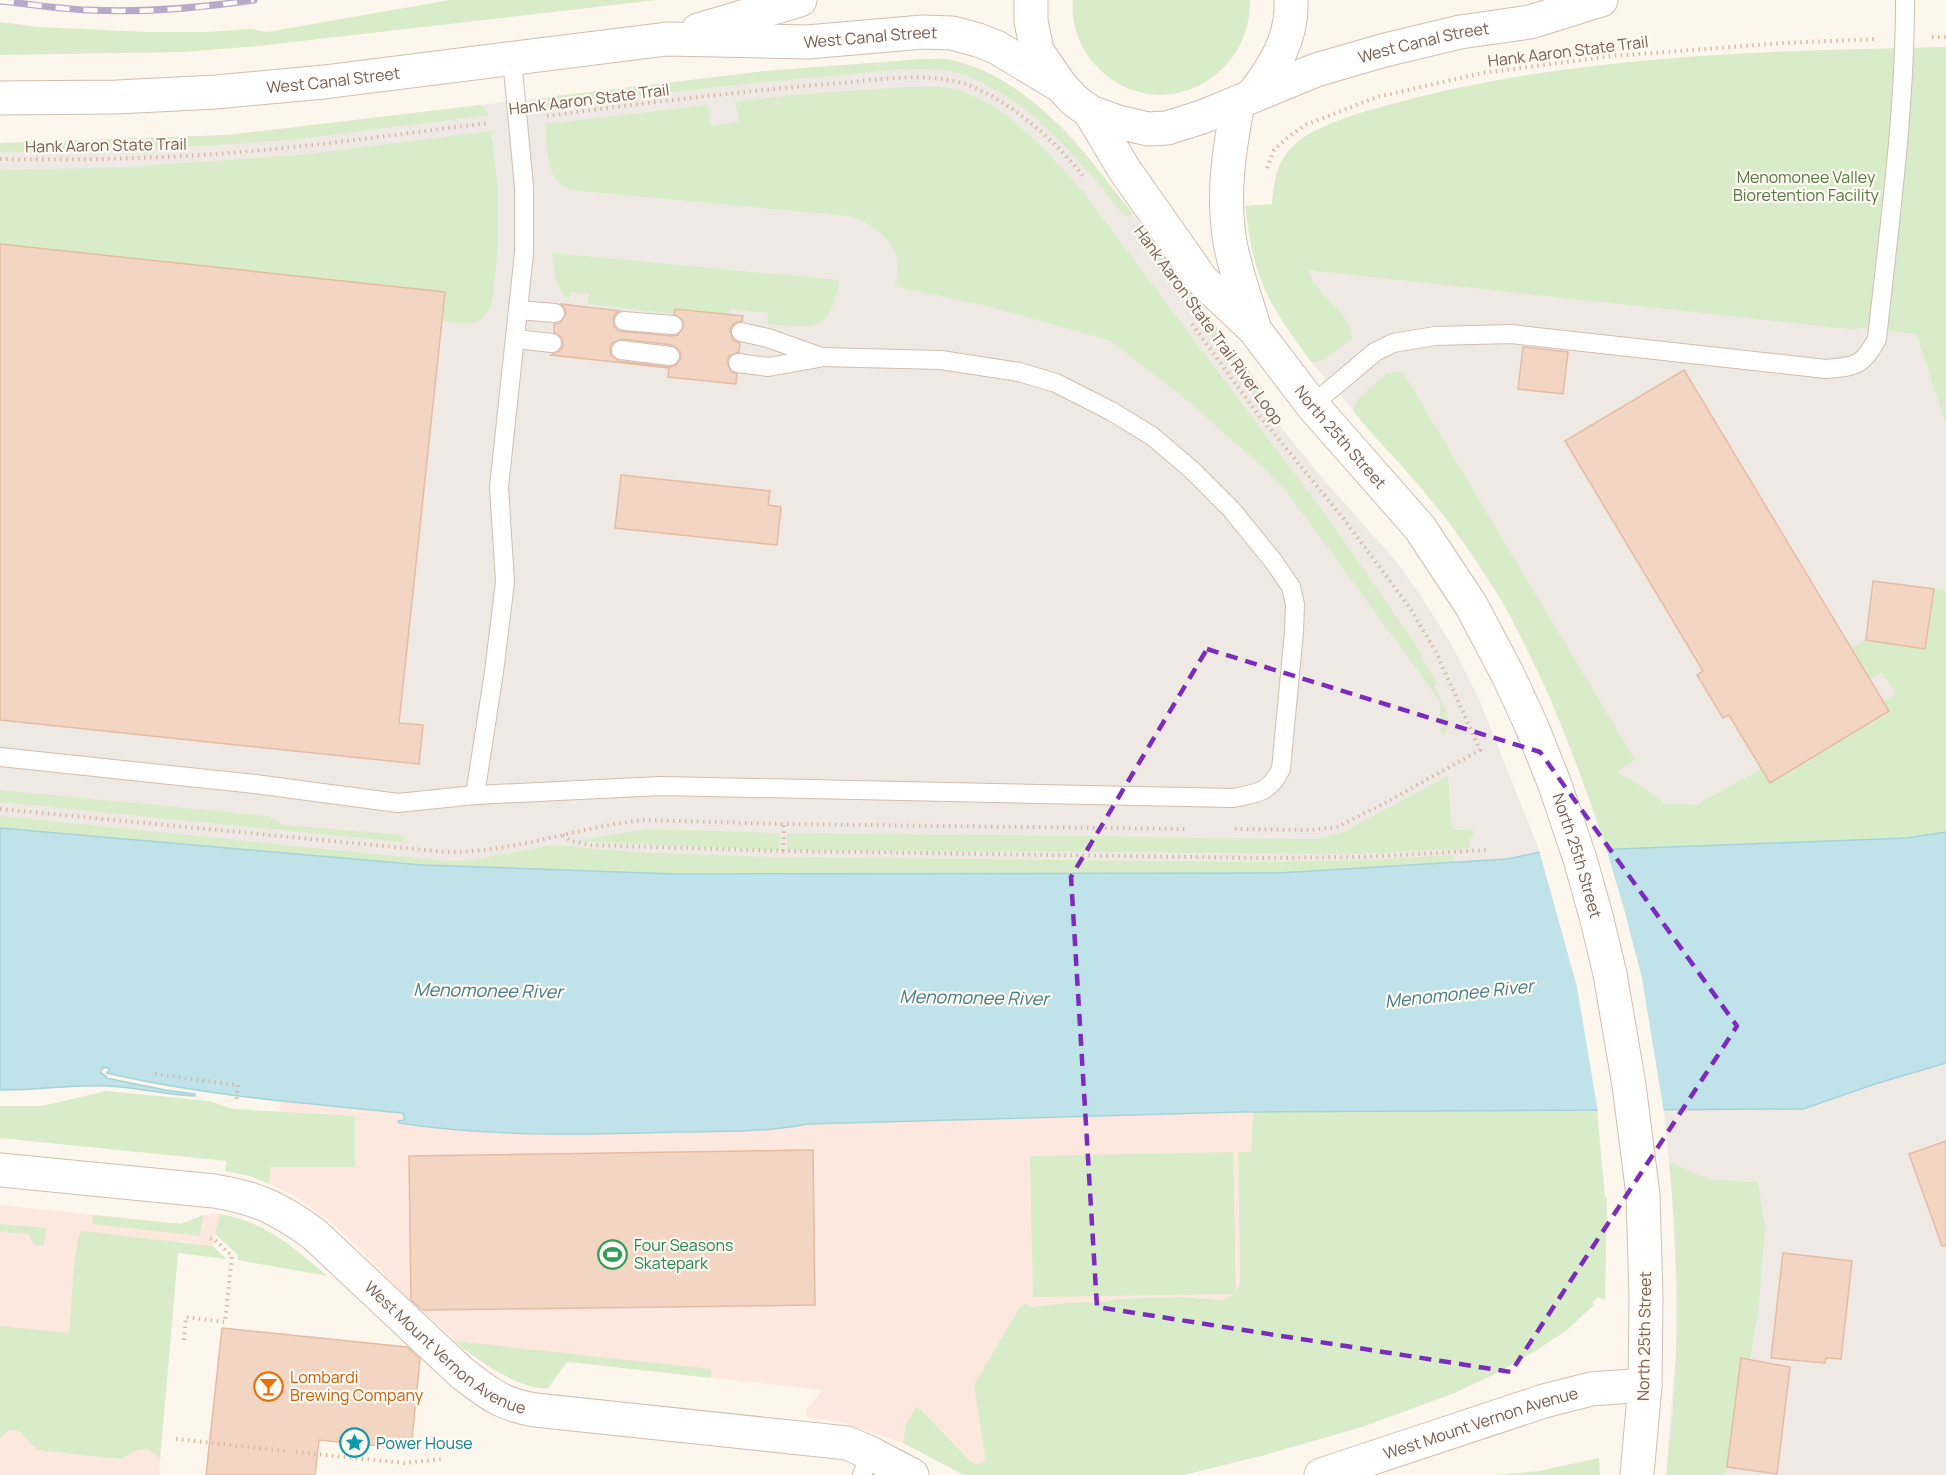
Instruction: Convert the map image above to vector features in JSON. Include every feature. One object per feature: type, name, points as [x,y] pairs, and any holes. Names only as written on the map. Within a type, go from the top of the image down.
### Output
[{"type":"street","name":"West Canal Street","points":[[667,39],[800,0]]},
{"type":"street","points":[[1031,0],[1031,21],[1037,51],[1061,86],[1090,112]]},
{"type":"street","points":[[1245,101],[1268,76],[1284,45],[1288,34],[1291,0]]},
{"type":"street","name":"West Canal Street","points":[[1090,112],[1148,129],[1167,128],[1245,101],[1316,70],[1384,50],[1461,33],[1530,22],[1601,0]]},
{"type":"street","name":"West Canal Street","points":[[0,98],[117,97],[216,92],[324,82],[667,39],[807,42],[923,32],[952,33],[996,47],[1061,86]]},
{"type":"street","name":"North 25th Street","points":[[1245,101],[1230,144],[1226,199],[1230,242],[1254,329]]},
{"type":"street","name":"North 25th Street","points":[[1090,112],[1124,169],[1202,280],[1254,329],[1312,405],[1420,528],[1455,579],[1508,675],[1532,727],[1580,859],[1610,974],[1629,1085],[1643,1195],[1646,1297],[1645,1385],[1637,1475]]},
{"type":"street","name":"West Mount Vernon Avenue","points":[[0,1170],[214,1191],[264,1203],[287,1214],[314,1234],[463,1374],[489,1394],[510,1405],[536,1410],[847,1443],[866,1464],[912,1475]]},
{"type":"street","name":"West Mount Vernon Avenue","points":[[1321,1475],[1544,1401],[1591,1389],[1645,1385]]},
{"type":"lane","points":[[1312,405],[1375,352],[1393,343],[1435,336],[1511,334],[1826,369],[1855,366],[1869,354],[1877,339],[1901,111],[1905,0]]},
{"type":"lane","points":[[475,795],[505,582],[499,487],[525,227],[524,187],[512,59]]},
{"type":"lane","points":[[518,310],[555,313]]},
{"type":"lane","points":[[624,321],[673,325]]},
{"type":"lane","points":[[741,332],[768,338],[821,357]]},
{"type":"lane","points":[[515,339],[552,343]]},
{"type":"lane","points":[[621,350],[670,356]]},
{"type":"lane","points":[[0,757],[255,784],[398,803],[475,795],[661,786],[1233,798],[1256,794],[1274,783],[1281,769],[1294,632],[1295,604],[1291,587],[1231,509],[1192,470],[1152,436],[1111,411],[1056,383],[1019,372],[941,360],[821,357],[768,367],[738,363]]},
{"type":"path","name":"Hank Aaron State Trail","points":[[1265,175],[1275,150],[1305,125],[1377,97],[1482,73],[1613,56],[1783,43],[1946,37]]},
{"type":"path","name":"Hank Aaron State Trail","points":[[0,159],[130,158],[300,147],[794,87],[906,78],[950,80],[979,90],[1025,119],[1058,149],[1086,180]]},
{"type":"path","name":"Hank Aaron State Trail River Loop","points":[[1192,323],[1277,437]]},
{"type":"path","points":[[783,851],[784,824]]},
{"type":"path","points":[[563,834],[571,841],[590,845],[783,851],[1257,858],[1364,857],[1487,850]]},
{"type":"path","points":[[155,1074],[238,1085],[236,1102]]},
{"type":"path","points":[[184,1340],[186,1317],[225,1322],[232,1256],[214,1239],[206,1238]]},
{"type":"path","points":[[176,1439],[286,1451]]},
{"type":"path","points":[[296,1452],[404,1463],[442,1459]]},
{"type":"highlighted area","points":[[1207,649],[1540,752],[1737,1026],[1511,1372],[1097,1307],[1071,877]]},
{"type":"shaded area","points":[[948,59],[966,64],[997,78],[1027,98],[1063,128],[1136,218],[1263,390],[1261,403],[1323,479],[1396,561],[1421,596],[1454,649],[1479,699],[1540,852],[1507,859],[1279,873],[676,874],[422,865],[0,828],[0,143],[228,135],[766,71]]},
{"type":"shaded area","points":[[1245,206],[1858,328],[1916,334],[1946,425],[1946,832],[1907,838],[1607,850],[1549,695],[1506,607],[1434,502],[1311,362],[1279,315],[1268,296],[1258,270],[1251,246]]},
{"type":"shaded area","points":[[1946,1063],[1946,1475],[1666,1475],[1676,1349],[1676,1279],[1672,1194],[1664,1110],[1803,1109]]},
{"type":"shaded area","points":[[281,1101],[403,1113],[405,1120],[402,1121],[533,1134],[782,1129],[807,1124],[1253,1112],[1251,1153],[1238,1152],[1240,1283],[1236,1294],[1224,1300],[1180,1297],[1115,1299],[1032,1307],[1026,1303],[1019,1308],[975,1385],[987,1475],[964,1475],[903,1443],[844,1423],[806,1417],[806,1410],[823,1390],[570,1362],[566,1363],[548,1388],[544,1389],[494,1370],[470,1354],[421,1310],[411,1311],[411,1302],[359,1248],[328,1220],[291,1194],[269,1184]]},
{"type":"shaded area","points":[[0,1205],[181,1224],[203,1215],[220,1214],[213,1246],[179,1241],[159,1475],[0,1475]]},
{"type":"green space","points":[[450,0],[657,0],[258,46],[183,52],[0,55],[0,22],[39,27],[147,32],[251,29],[267,32]]},
{"type":"green space","points":[[1073,0],[1250,0],[1246,30],[1234,56],[1215,75],[1192,88],[1167,94],[1140,92],[1114,81],[1091,60],[1076,32]]},
{"type":"green space","name":"Menomonee Valley Bioretention Facility","points":[[1946,47],[1946,425],[1916,334],[1858,328],[1858,330],[1308,270],[1318,288],[1346,320],[1352,339],[1322,361],[1311,362],[1277,313],[1259,274],[1250,240],[1245,206],[1272,204],[1279,166],[1287,152],[1313,132],[1351,116],[1456,88],[1525,75],[1595,66],[1735,54]]},
{"type":"green space","points":[[947,59],[979,69],[1006,82],[1031,100],[1075,142],[1132,213],[1126,217],[1089,172],[1034,117],[991,87],[953,72],[921,69],[887,70],[730,85],[546,107],[548,97],[766,71]]},
{"type":"green space","points":[[906,87],[953,89],[991,105],[1041,146],[1083,192],[1328,518],[1415,644],[1437,684],[1434,686],[1446,712],[1447,731],[1441,736],[1440,701],[1287,492],[1267,471],[1188,401],[1111,341],[991,307],[894,286],[898,274],[898,262],[888,241],[871,226],[849,216],[580,191],[568,188],[559,182],[550,166],[546,124],[708,105],[710,126],[739,122],[735,102],[792,95]]},
{"type":"green space","points":[[481,105],[489,115],[298,139],[129,150],[0,152],[0,143],[228,135]]},
{"type":"green space","points":[[491,131],[498,188],[498,250],[492,304],[483,318],[471,323],[442,321],[444,292],[0,244],[0,170],[127,167],[300,155]]},
{"type":"green space","points":[[1141,224],[1263,390],[1261,403],[1138,237],[1133,228]]},
{"type":"green space","points":[[552,253],[839,280],[836,297],[826,318],[809,326],[784,326],[768,324],[768,313],[731,309],[730,315],[675,309],[674,314],[588,304],[589,294],[570,292],[569,300],[558,284]]},
{"type":"green space","points":[[1403,372],[1635,760],[1618,771],[1666,804],[1696,805],[1761,769],[1770,782],[1889,711],[1884,702],[1896,694],[1882,672],[1870,679],[1852,649],[1865,640],[1925,648],[1934,589],[1946,590],[1946,832],[1907,838],[1607,850],[1564,731],[1510,616],[1465,544],[1353,411],[1357,400],[1387,373]]},
{"type":"green space","points":[[1448,776],[1452,830],[1473,829],[1474,836],[1469,838],[1470,848],[1362,854],[787,850],[787,833],[1317,839],[1343,832]]},
{"type":"green space","points":[[0,790],[268,816],[283,825],[404,835],[403,842],[0,802]]},
{"type":"green space","points":[[0,816],[446,861],[467,861],[553,845],[647,853],[780,857],[1257,862],[1365,860],[1454,855],[1455,872],[724,893],[0,828]]},
{"type":"green space","points":[[645,829],[780,833],[779,850],[576,841]]},
{"type":"green space","points":[[106,1091],[209,1101],[233,1109],[355,1116],[355,1167],[271,1167],[269,1184],[250,1176],[225,1171],[227,1161],[0,1138],[0,1106],[42,1106]]},
{"type":"green space","points":[[1597,1109],[1605,1197],[1607,1197],[1605,1300],[1598,1297],[1592,1303],[1594,1305],[1567,1330],[1491,1376],[1452,1394],[1362,1427],[1184,1475],[964,1475],[903,1443],[906,1424],[917,1406],[971,1462],[983,1463],[985,1458],[974,1385],[1019,1308],[1026,1303],[1032,1307],[1115,1299],[1180,1297],[1223,1300],[1234,1294],[1033,1297],[1030,1156],[1233,1152],[1236,1292],[1240,1283],[1238,1152],[1251,1152],[1253,1112]]},
{"type":"green space","points":[[1669,1162],[1710,1180],[1758,1182],[1765,1228],[1759,1304],[1750,1360],[1741,1359],[1727,1468],[1724,1475],[1666,1475],[1674,1397],[1677,1319],[1675,1240]]},
{"type":"green space","points":[[220,1214],[265,1229],[290,1245],[327,1276],[238,1260],[238,1255],[215,1234]]},
{"type":"green space","points":[[93,1215],[181,1224],[203,1215],[200,1236],[92,1224]]},
{"type":"green space","points":[[0,1224],[46,1228],[44,1246],[34,1245],[29,1234],[0,1232]]},
{"type":"green space","points":[[81,1231],[213,1246],[226,1259],[178,1253],[160,1458],[148,1449],[137,1450],[121,1459],[37,1450],[19,1431],[9,1430],[0,1439],[0,1326],[69,1333],[75,1263]]},
{"type":"green space","points":[[454,1341],[711,1369],[711,1378],[570,1362],[566,1363],[548,1388],[537,1388],[498,1372]]},
{"type":"green space","points":[[1599,1458],[1600,1475],[1495,1475],[1539,1471]]},
{"type":"water","name":"Menomonee River","points":[[0,828],[422,865],[676,874],[1279,873],[1507,859],[1540,852],[1907,838],[1946,832],[1946,1063],[1803,1109],[1240,1112],[807,1124],[758,1130],[606,1134],[502,1133],[433,1128],[399,1123],[398,1121],[405,1120],[403,1113],[181,1088],[107,1073],[110,1069],[104,1067],[100,1072],[106,1078],[195,1094],[195,1096],[107,1086],[0,1090]]},
{"type":"pier","points":[[1606,848],[1642,978],[1664,1113],[1598,1112],[1577,987],[1539,850]]},
{"type":"building","points":[[0,244],[445,292],[399,723],[423,725],[419,764],[0,720]]},
{"type":"building","points":[[561,304],[620,311],[615,314],[613,320],[618,331],[672,336],[678,335],[684,326],[683,320],[674,314],[675,309],[743,316],[742,321],[733,324],[730,330],[733,340],[740,343],[739,352],[729,356],[727,362],[731,372],[737,374],[736,384],[668,377],[669,368],[551,355],[561,350],[563,345],[562,338],[554,332],[554,324],[560,323],[566,314]],"holes":[[[622,339],[672,345],[680,351],[681,358],[675,366],[669,367],[619,361],[611,355],[610,348],[612,343]]]},
{"type":"building","points":[[1523,347],[1568,352],[1563,394],[1518,389]]},
{"type":"building","points":[[1684,370],[1889,711],[1770,783],[1729,715],[1723,718],[1697,675],[1703,671],[1565,441]]},
{"type":"building","points":[[621,475],[770,491],[768,505],[781,507],[777,545],[615,528]]},
{"type":"building","points":[[1873,581],[1934,589],[1925,649],[1866,640]]},
{"type":"building","points":[[1946,1141],[1946,1246],[1942,1246],[1909,1154]]},
{"type":"building","name":"Four Seasons Skatepark","points":[[813,1150],[815,1305],[423,1310],[411,1300],[409,1156]]},
{"type":"building","points":[[1783,1253],[1852,1261],[1841,1359],[1826,1358],[1825,1363],[1771,1358]]},
{"type":"building","points":[[222,1328],[407,1347],[420,1359],[411,1449],[319,1440],[315,1475],[206,1475]]},
{"type":"building","points":[[1741,1358],[1790,1367],[1777,1474],[1727,1467]]},
{"type":"railway","points":[[0,1],[55,8],[130,11],[254,0]]},
{"type":"place","name":"Four Seasons Skatepark","points":[[613,1254]]},
{"type":"place","name":"Lombardi Brewing Company","points":[[269,1386]]},
{"type":"place","name":"Power House","points":[[355,1443]]}]
